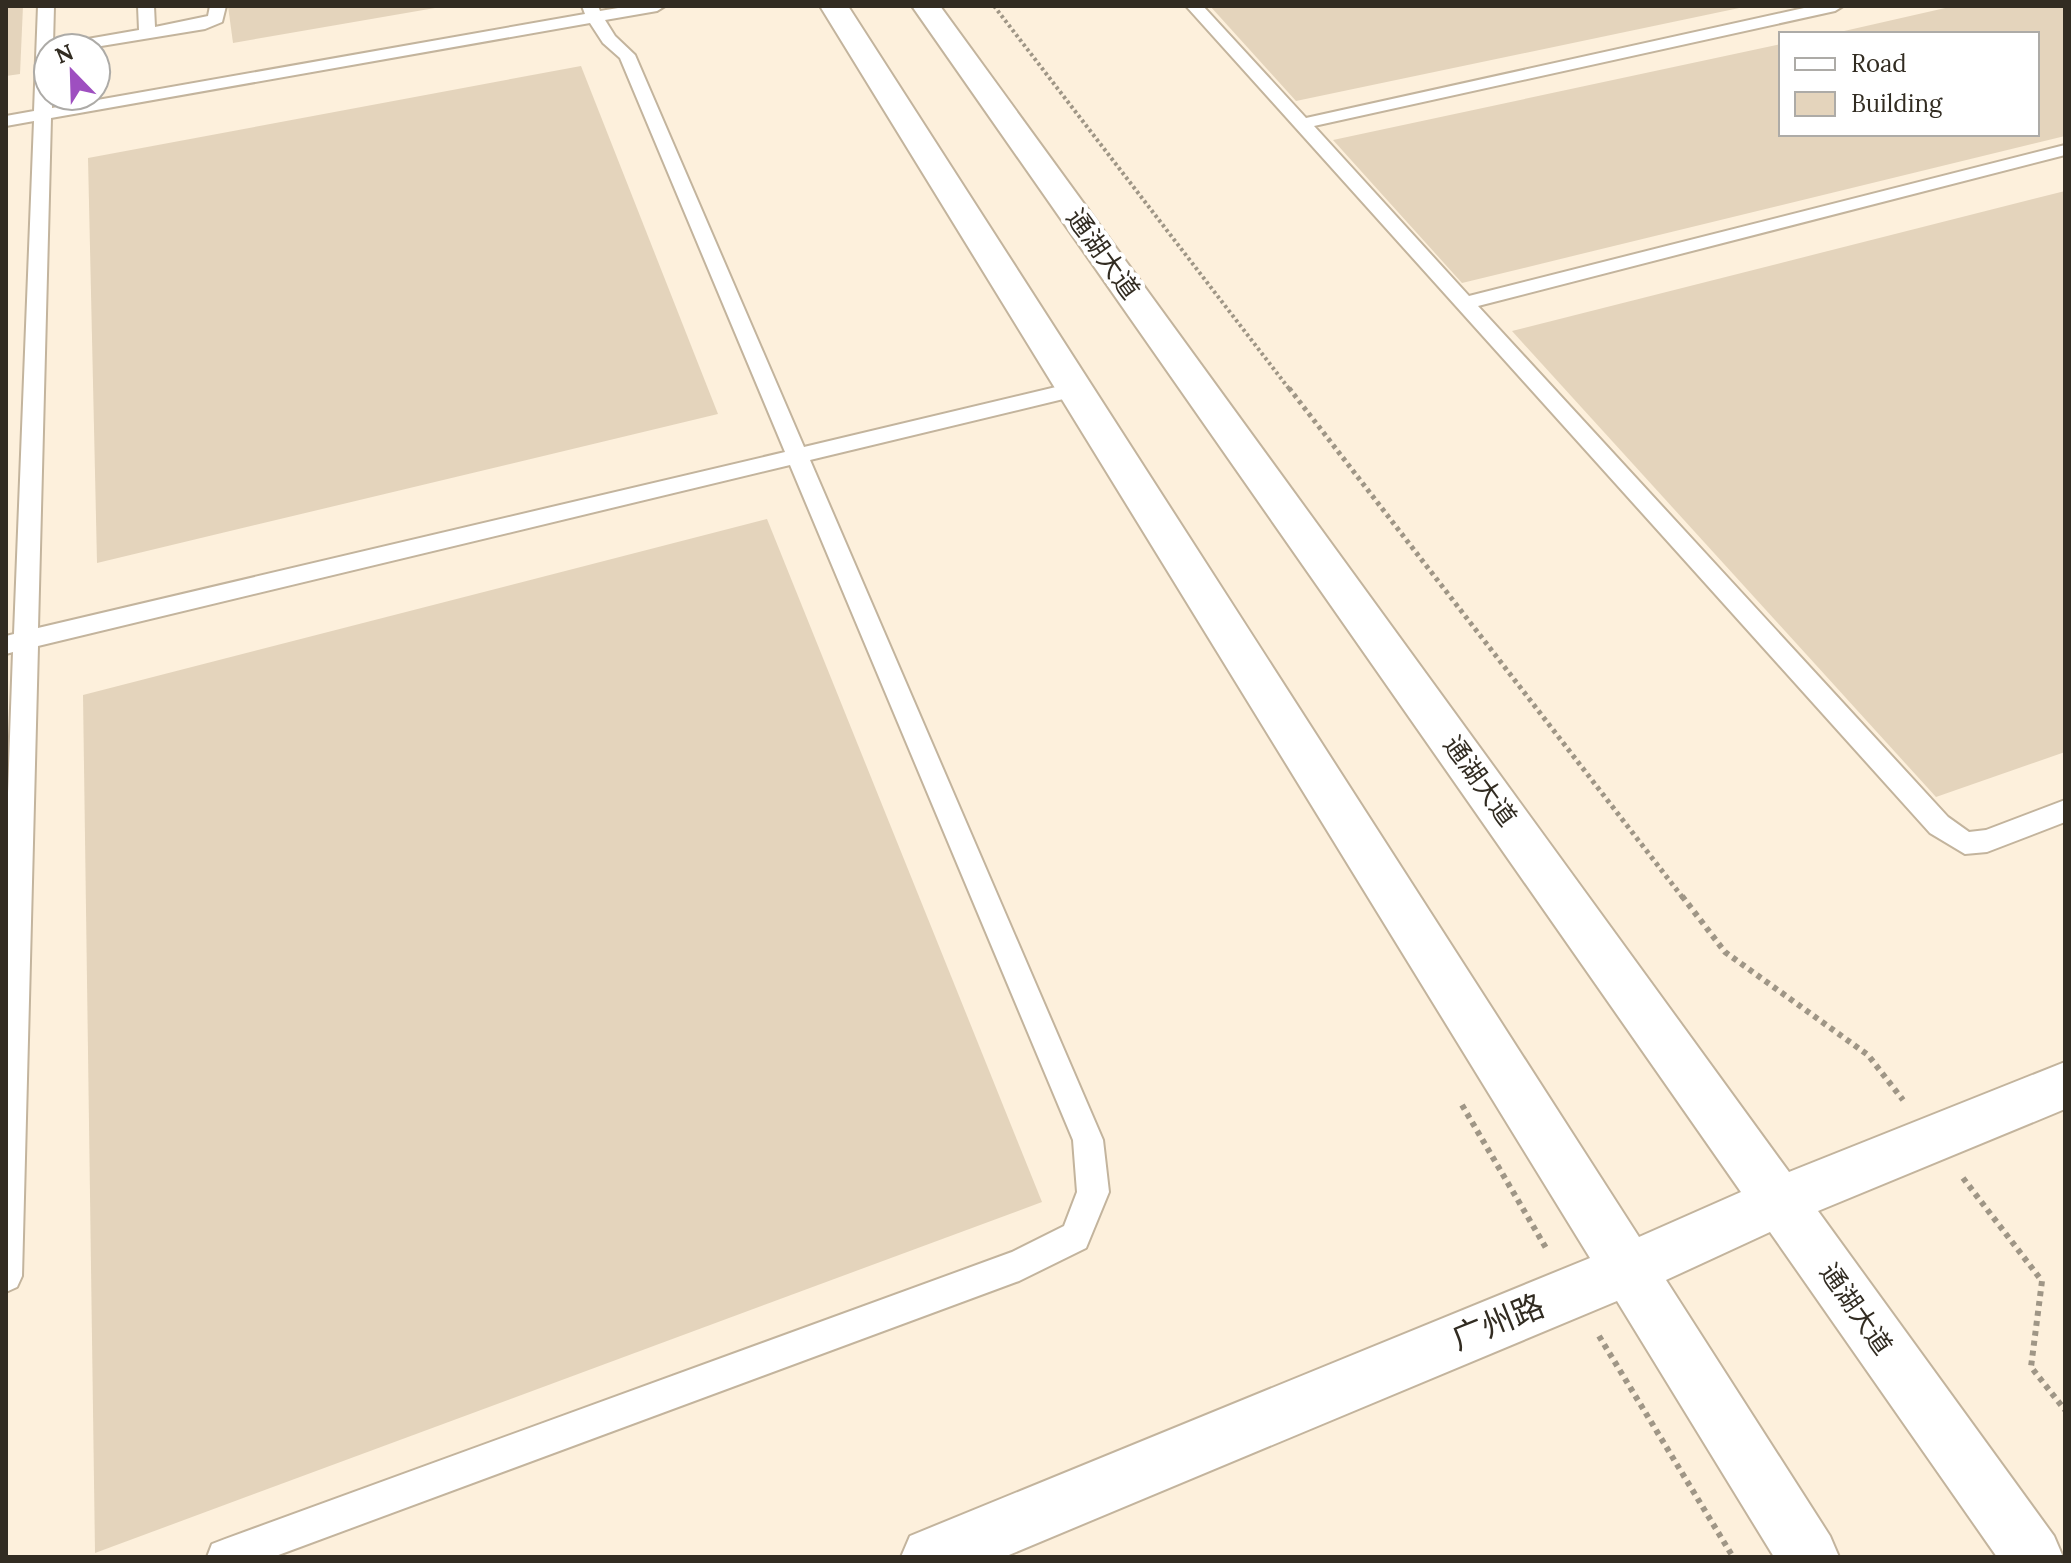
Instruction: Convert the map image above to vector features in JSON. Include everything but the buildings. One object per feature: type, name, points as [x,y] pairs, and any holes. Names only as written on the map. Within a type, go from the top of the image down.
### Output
[{"type":"main road","points":[[834,6],[1809,1557]]},
{"type":"main road","name":"通湖大道","points":[[926,6],[2033,1557]]},
{"type":"main road","name":"广州路","points":[[931,1557],[1630,1269],[1780,1201],[2065,1085]]},
{"type":"lane","points":[[46,6],[48,32]]},
{"type":"lane","points":[[146,6],[147,33]]},
{"type":"lane","points":[[112,39],[205,24],[216,19],[218,6]]},
{"type":"lane","points":[[6,121],[593,11],[657,6]]},
{"type":"lane","points":[[1194,6],[1939,825],[1965,843],[1987,841],[2065,811]]},
{"type":"lane","points":[[1301,124],[1835,6]]},
{"type":"lane","points":[[225,1557],[1019,1265],[1075,1237],[1093,1192],[1088,1140],[627,55],[612,46],[593,11]]},
{"type":"lane","points":[[6,1276],[16,642],[42,114]]},
{"type":"lane","points":[[1464,303],[2065,150]]},
{"type":"lane","points":[[16,642],[1077,389]]},
{"type":"path","points":[[994,6],[1725,952],[1868,1055],[2042,1281],[2031,1367],[2065,1410]]}]
